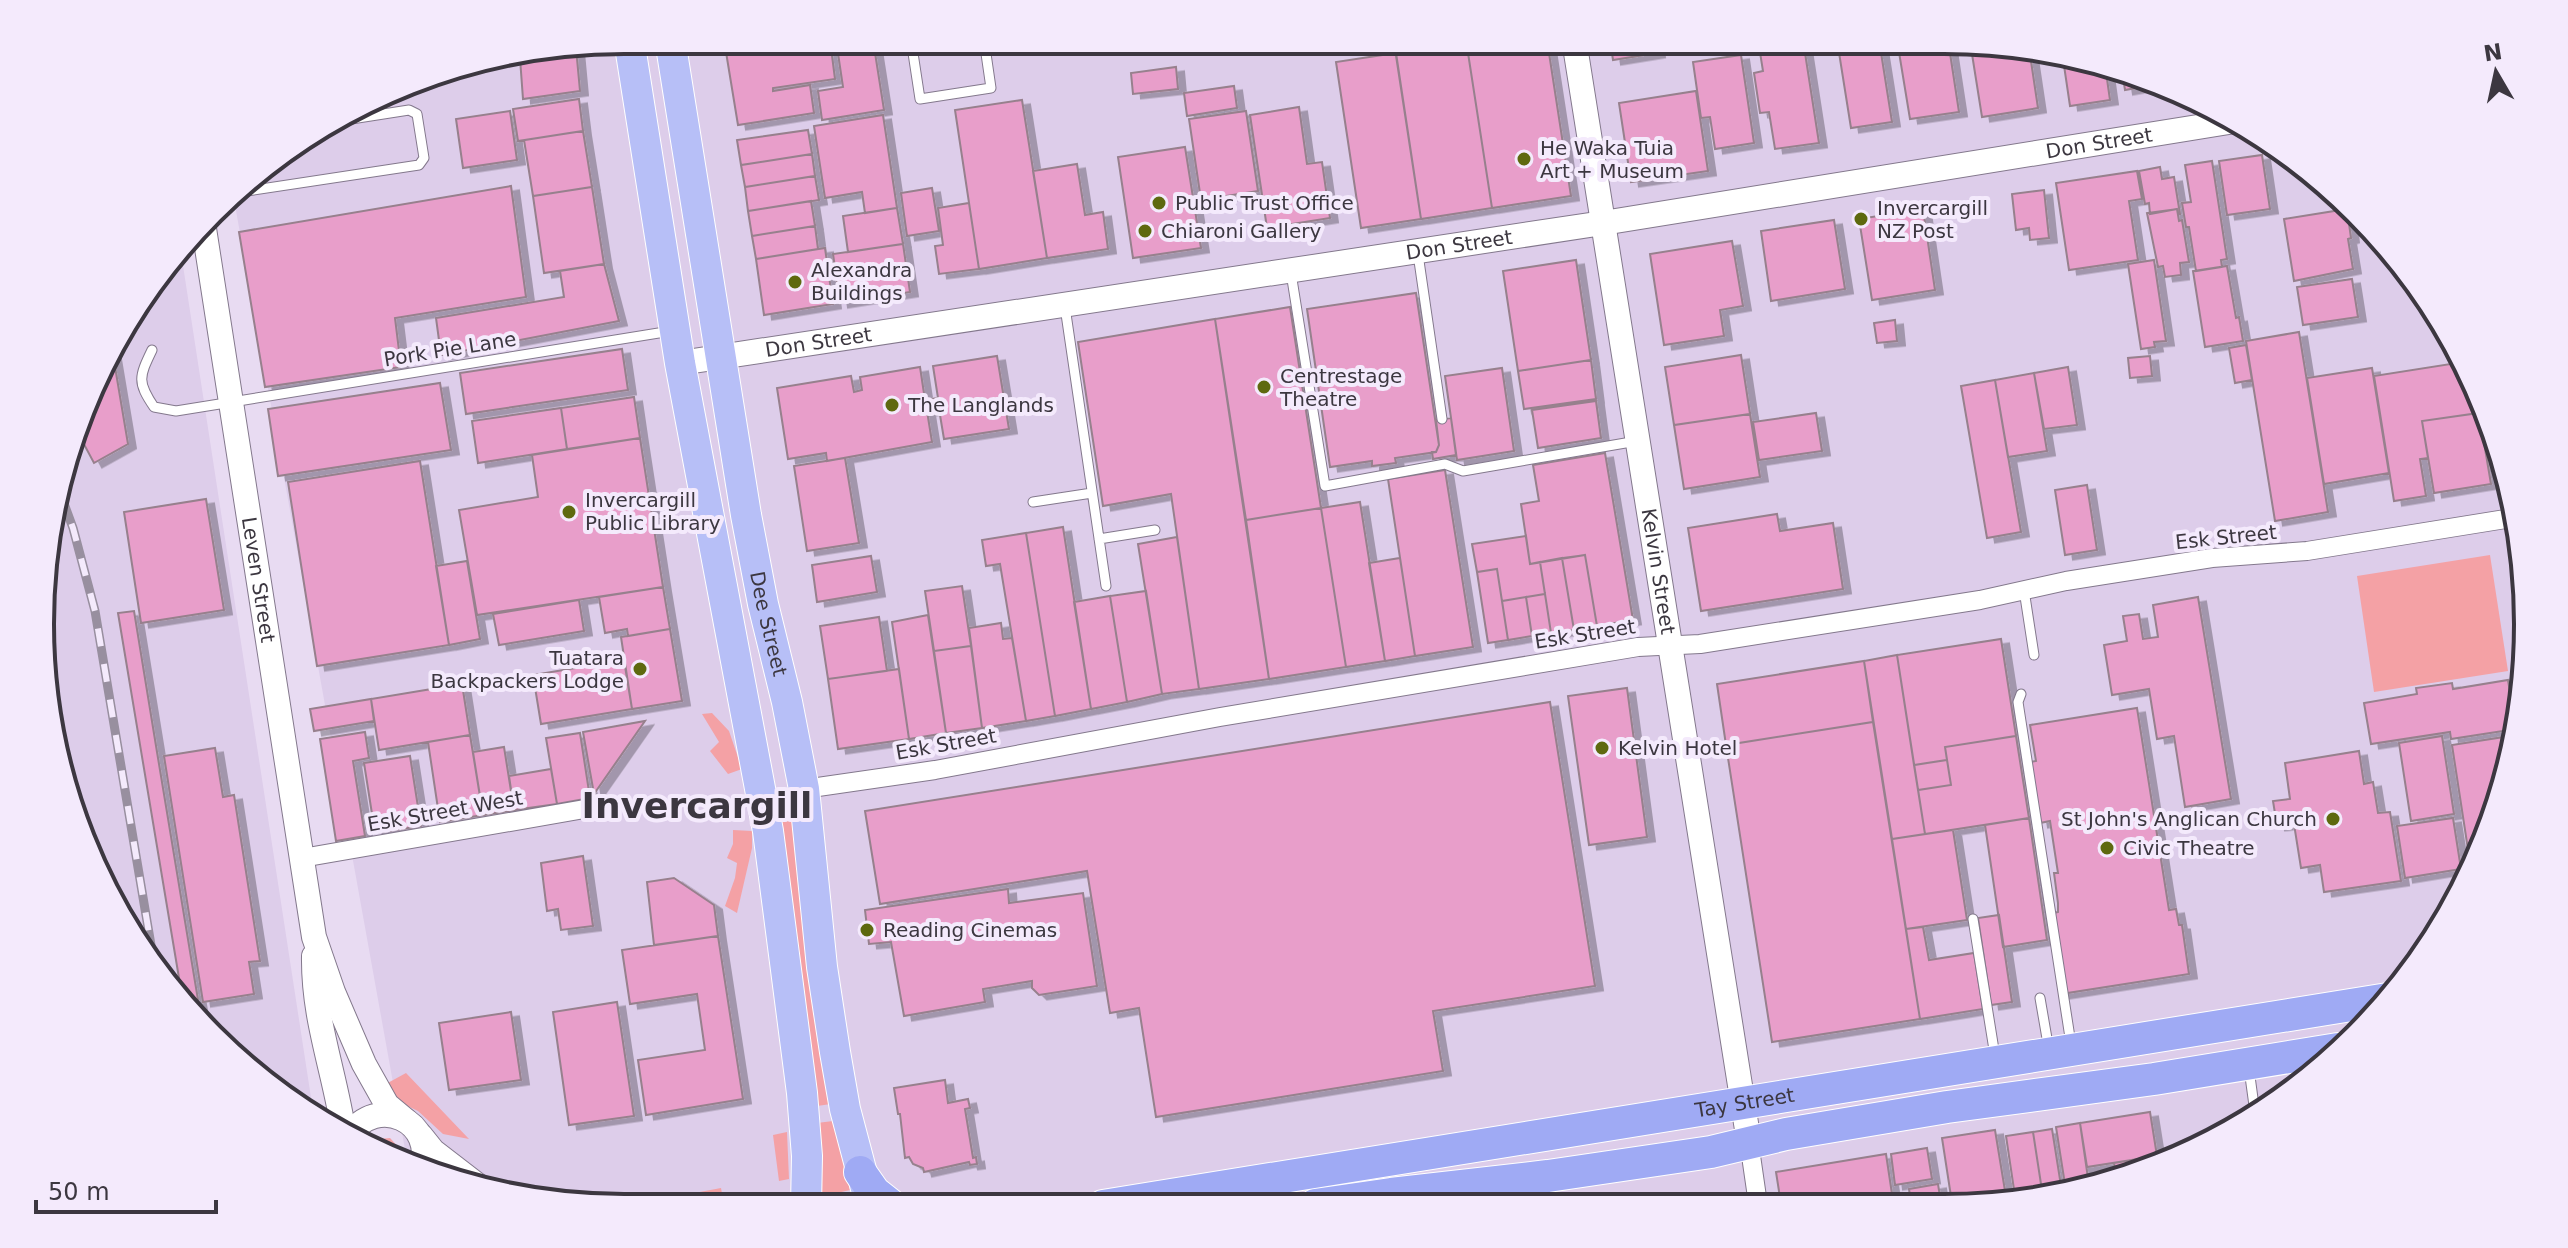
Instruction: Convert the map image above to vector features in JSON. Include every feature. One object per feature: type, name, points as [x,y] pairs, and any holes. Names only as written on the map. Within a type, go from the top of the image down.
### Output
[{"type":"highway","name":"Tay Street","points":[[1178,1194],[2371,1002]]},
{"type":"highway","name":"Tay Street","points":[[1391,1194],[1548,1176],[1711,1152],[1749,1142],[1947,1107],[2318,1054]]},
{"type":"highway","points":[[860,1172],[877,1194]]},
{"type":"main road","name":"Dee Street","points":[[631,54],[680,363],[768,831],[804,1104],[806,1194]]},
{"type":"main road","name":"Dee Street","points":[[672,54],[757,574],[804,789],[827,1003],[845,1109],[868,1194]]},
{"type":"street","name":"Kelvin Street","points":[[1576,54],[1749,1142]]},
{"type":"street","name":"Don Street","points":[[680,363],[1603,223],[2217,124]]},
{"type":"street","name":"Leven Street","points":[[205,237],[314,937],[315,999],[344,1120]]},
{"type":"street","name":"Esk Street","points":[[804,789],[935,770],[1220,717],[1638,647],[1709,643],[1980,600],[2066,581],[2212,558],[2307,551],[2504,519]]},
{"type":"street","name":"Esk Street West","points":[[302,858],[596,807]]},
{"type":"street","name":"Leven Street","points":[[314,937],[333,992],[364,1064],[387,1105],[433,1151],[456,1169]]},
{"type":"street","points":[[356,1127],[373,1116],[384,1114],[412,1127],[424,1158]]},
{"type":"street","points":[[1749,1142],[1757,1194]]},
{"type":"lane","points":[[913,54],[920,99],[991,88],[986,54]]},
{"type":"lane","points":[[254,190],[423,162],[417,114],[414,111],[364,117]]},
{"type":"lane","points":[[1417,250],[1442,419]]},
{"type":"lane","points":[[1291,270],[1325,486],[1445,464],[1463,471],[1637,441]]},
{"type":"lane","points":[[1064,303],[1106,586]]},
{"type":"lane","name":"Pork Pie Lane","points":[[152,350],[141,372],[143,390],[154,407],[176,411],[675,330]]},
{"type":"lane","points":[[1033,502],[1092,493]]},
{"type":"lane","points":[[1099,539],[1155,530]]},
{"type":"lane","points":[[2024,590],[2034,655]]},
{"type":"lane","points":[[2021,694],[2018,702],[2061,1053]]},
{"type":"lane","points":[[1973,919],[1996,1063]]},
{"type":"lane","points":[[2040,998],[2061,1053]]},
{"type":"lane","points":[[2249,1063],[2254,1103]]},
{"type":"shaded area","points":[[624,54],[1944,54],[1981,55],[2055,65],[2127,84],[2196,113],[2261,150],[2320,195],[2373,248],[2418,307],[2455,372],[2484,441],[2495,476],[2509,550],[2513,587],[2513,661],[2495,772],[2471,842],[2455,876],[2438,909],[2396,971],[2373,1000],[2320,1053],[2229,1118],[2162,1151],[2127,1164],[2055,1183],[1981,1193],[1944,1194],[624,1194],[587,1193],[513,1183],[476,1175],[405,1151],[235,207],[277,172],[339,130],[406,97],[441,84],[513,65],[587,55]]},
{"type":"shaded area","points":[[183,264],[312,1101],[248,1053],[221,1027],[195,1000],[150,941],[130,909],[97,842],[73,772],[59,698],[55,661],[55,587],[73,476],[97,406],[130,339]]},
{"type":"shaded area","points":[[2490,555],[2508,671],[2374,692],[2357,576]]},
{"type":"shaded area","points":[[712,713],[729,731],[742,769],[728,774],[710,751],[719,742],[702,714]]},
{"type":"shaded area","points":[[795,820],[831,1104],[817,1106],[781,822]]},
{"type":"shaded area","points":[[733,830],[752,831],[752,848],[737,913],[725,906],[737,863],[727,858],[733,844]]},
{"type":"shaded area","points":[[406,1073],[469,1139],[443,1134],[418,1111],[397,1101],[384,1085]]},
{"type":"shaded area","points":[[833,1121],[850,1190],[820,1194],[817,1123]]},
{"type":"shaded area","points":[[787,1132],[789,1179],[779,1181],[773,1135]]},
{"type":"shaded area","points":[[390,1138],[399,1148],[380,1139]]},
{"type":"shaded area","points":[[721,1188],[722,1194],[689,1194]]},
{"type":"building","points":[[726,54],[832,54],[835,79],[773,88],[773,91],[810,85],[814,113],[738,125]]},
{"type":"building","points":[[838,54],[875,54],[884,110],[822,120],[818,91],[843,87]]},
{"type":"building","points":[[1396,54],[1468,54],[1492,208],[1421,219]]},
{"type":"building","points":[[1396,54],[1421,219],[1361,228],[1336,62]]},
{"type":"building","points":[[1468,54],[1549,54],[1571,196],[1492,208]]},
{"type":"building","points":[[1612,54],[1651,54],[1613,60]]},
{"type":"building","points":[[1760,54],[1805,54],[1819,143],[1775,149],[1769,112],[1760,113],[1754,73],[1763,71]]},
{"type":"building","points":[[1839,54],[1881,54],[1892,122],[1851,128]]},
{"type":"building","points":[[1899,54],[1950,54],[1959,112],[1910,119]]},
{"type":"building","points":[[1741,55],[1754,143],[1715,149],[1710,117],[1701,118],[1693,62]]},
{"type":"building","points":[[1972,55],[2031,61],[2038,108],[1982,117]]},
{"type":"building","points":[[577,56],[580,91],[523,99],[520,64]]},
{"type":"building","points":[[1176,67],[1178,89],[1133,94],[1131,73]]},
{"type":"building","points":[[2064,67],[2107,78],[2110,100],[2070,106]]},
{"type":"building","points":[[2124,83],[2137,88],[2125,90]]},
{"type":"building","points":[[1234,86],[1237,108],[1187,116],[1184,93]]},
{"type":"building","points":[[1696,91],[1708,171],[1631,182],[1619,103]]},
{"type":"building","points":[[579,99],[583,131],[518,141],[513,109]]},
{"type":"building","points":[[1022,100],[1047,258],[979,269],[955,110]]},
{"type":"building","points":[[1299,107],[1307,164],[1322,162],[1330,218],[1267,228],[1250,115]]},
{"type":"building","points":[[510,111],[517,160],[463,168],[456,119]]},
{"type":"building","points":[[1246,111],[1258,191],[1201,200],[1189,119]]},
{"type":"building","points":[[883,115],[897,208],[865,213],[862,192],[825,198],[814,126]]},
{"type":"building","points":[[808,130],[812,154],[741,165],[737,140]]},
{"type":"building","points":[[583,131],[592,187],[533,196],[524,140]]},
{"type":"building","name":"Public Trust Office","points":[[1185,147],[1201,248],[1133,258],[1118,157]]},
{"type":"building","points":[[812,154],[815,176],[745,187],[741,165]]},
{"type":"building","points":[[2262,155],[2270,209],[2227,215],[2219,161]]},
{"type":"building","points":[[2212,161],[2227,259],[2221,260],[2222,267],[2196,271],[2182,203],[2191,202],[2185,165]]},
{"type":"building","points":[[1077,164],[1085,215],[1103,212],[1108,249],[1047,258],[1033,171]]},
{"type":"building","points":[[2160,167],[2162,179],[2174,177],[2180,214],[2177,209],[2150,214],[2149,203],[2145,204],[2139,171]]},
{"type":"building","points":[[2137,171],[2142,199],[2129,201],[2138,260],[2069,270],[2056,183]]},
{"type":"building","points":[[815,176],[819,200],[748,211],[745,187]]},
{"type":"building","points":[[511,186],[526,297],[395,318],[401,367],[265,387],[239,232]]},
{"type":"building","points":[[592,187],[604,264],[544,273],[533,196]]},
{"type":"building","points":[[932,188],[939,231],[907,236],[901,193]]},
{"type":"building","points":[[2044,190],[2049,238],[2030,240],[2029,228],[2016,230],[2012,194]]},
{"type":"building","points":[[811,201],[815,226],[752,236],[748,211]]},
{"type":"building","points":[[969,203],[979,269],[939,274],[935,246],[943,245],[938,208]]},
{"type":"building","points":[[897,208],[903,244],[848,252],[843,216]]},
{"type":"building","points":[[1923,209],[1935,290],[1872,300],[1859,219]]},
{"type":"building","points":[[2177,209],[2179,221],[2182,220],[2189,262],[2180,263],[2181,275],[2165,277],[2163,266],[2158,267],[2147,213]]},
{"type":"building","points":[[2336,211],[2349,223],[2353,269],[2294,281],[2284,219]]},
{"type":"building","points":[[1834,220],[1845,289],[1771,301],[1761,231]]},
{"type":"building","points":[[815,226],[818,249],[756,259],[752,236]]},
{"type":"building","points":[[1732,241],[1743,306],[1720,310],[1724,336],[1664,345],[1650,254]]},
{"type":"building","points":[[903,244],[910,292],[840,303],[833,254]]},
{"type":"building","name":"Alexandra Buildings","points":[[825,248],[833,304],[764,315],[756,259]]},
{"type":"building","points":[[1576,260],[1591,360],[1518,371],[1503,271]]},
{"type":"building","points":[[2154,260],[2166,341],[2154,342],[2155,347],[2141,349],[2128,264]]},
{"type":"building","points":[[604,264],[619,321],[441,355],[436,318],[564,297],[560,271]]},
{"type":"building","points":[[2227,266],[2243,341],[2205,347],[2193,271]]},
{"type":"building","points":[[2352,279],[2358,317],[2303,325],[2297,287]]},
{"type":"building","points":[[1416,293],[1439,445],[1436,452],[1395,458],[1396,463],[1372,466],[1372,461],[1330,467],[1307,309]]},
{"type":"building","name":"Centrestage Theatre","points":[[1290,307],[1321,508],[1246,520],[1215,319]]},
{"type":"building","points":[[1215,319],[1269,679],[1199,689],[1171,494],[1103,506],[1078,342]]},
{"type":"building","points":[[1895,320],[1897,341],[1877,343],[1874,323]]},
{"type":"building","points":[[2299,332],[2328,512],[2275,521],[2246,341]]},
{"type":"building","points":[[2246,345],[2252,380],[2235,383],[2229,348]]},
{"type":"building","points":[[622,349],[628,390],[466,414],[460,373]]},
{"type":"building","points":[[1741,355],[1750,414],[1674,425],[1665,367]]},
{"type":"building","name":"The Langlands","points":[[997,356],[1009,429],[944,439],[939,409],[927,411],[932,442],[827,461],[826,453],[788,459],[777,388],[851,376],[854,392],[862,390],[860,377],[920,367],[925,400],[938,398],[933,366]]},
{"type":"building","points":[[2150,356],[2152,376],[2130,378],[2128,358]]},
{"type":"building","points":[[1591,360],[1596,399],[1524,409],[1518,371]]},
{"type":"building","points":[[2451,364],[2471,406],[2474,414],[2422,421],[2428,458],[2420,459],[2426,496],[2394,501],[2374,376]]},
{"type":"building","points":[[2068,367],[2077,425],[2044,429],[2034,373]]},
{"type":"building","points":[[115,368],[128,444],[94,463],[83,443]]},
{"type":"building","points":[[1502,368],[1514,451],[1457,460],[1445,376]]},
{"type":"building","points":[[2372,368],[2389,473],[2324,484],[2307,378]]},
{"type":"building","points":[[2034,373],[2047,451],[2008,457],[1995,380]]},
{"type":"building","points":[[1995,380],[2021,532],[1987,538],[1961,386]]},
{"type":"building","points":[[440,383],[451,450],[278,476],[268,409]]},
{"type":"building","points":[[634,397],[640,438],[567,449],[561,408]]},
{"type":"building","points":[[1596,401],[1601,438],[1538,448],[1532,410]]},
{"type":"building","points":[[561,408],[567,449],[478,463],[472,421]]},
{"type":"building","points":[[1816,413],[1822,451],[1759,460],[1753,422]]},
{"type":"building","points":[[1750,414],[1760,477],[1684,489],[1674,425]]},
{"type":"building","points":[[2474,414],[2484,440],[2491,484],[2434,493],[2422,421]]},
{"type":"building","points":[[1451,418],[1456,455],[1433,459],[1432,452],[1436,452],[1439,445],[1436,420]]},
{"type":"building","points":[[640,438],[663,587],[477,615],[459,510],[538,497],[532,455]]},
{"type":"building","points":[[1605,453],[1633,620],[1597,626],[1585,555],[1530,564],[1521,504],[1539,501],[1533,465]]},
{"type":"building","points":[[845,458],[859,543],[807,551],[794,466]]},
{"type":"building","points":[[420,461],[449,645],[317,666],[288,482]]},
{"type":"building","points":[[1445,470],[1473,647],[1415,656],[1388,479]]},
{"type":"building","points":[[2087,485],[2097,550],[2065,555],[2055,490]]},
{"type":"building","points":[[206,499],[224,610],[141,623],[124,512]]},
{"type":"building","points":[[1360,502],[1385,661],[1346,667],[1321,508]]},
{"type":"building","points":[[1321,508],[1346,667],[1269,679],[1246,520]]},
{"type":"building","points":[[1777,514],[1780,531],[1833,523],[1843,589],[1701,611],[1688,528]]},
{"type":"building","points":[[1063,527],[1091,709],[1055,716],[1026,533]]},
{"type":"building","points":[[1026,533],[1055,716],[1026,721],[1000,564],[986,566],[982,540]]},
{"type":"building","points":[[1526,536],[1530,564],[1540,562],[1545,594],[1502,601],[1497,569],[1477,572],[1472,544]]},
{"type":"building","points":[[1177,537],[1199,689],[1162,694],[1138,544]]},
{"type":"building","points":[[1585,555],[1597,626],[1574,630],[1562,558]]},
{"type":"building","points":[[871,556],[877,592],[817,602],[812,565]]},
{"type":"building","points":[[1400,558],[1415,656],[1385,661],[1369,563]]},
{"type":"building","points":[[1562,558],[1574,630],[1551,633],[1540,562]]},
{"type":"building","points":[[467,561],[480,639],[449,645],[436,566]]},
{"type":"building","points":[[1497,569],[1508,640],[1488,643],[1477,572]]},
{"type":"building","points":[[962,586],[971,646],[934,651],[925,591]]},
{"type":"building","points":[[663,587],[670,629],[628,636],[627,629],[605,633],[599,597]]},
{"type":"building","points":[[1146,591],[1162,694],[1127,702],[1110,596]]},
{"type":"building","points":[[1545,594],[1551,633],[1532,636],[1526,597]]},
{"type":"building","points":[[1110,596],[1127,702],[1091,709],[1074,602]]},
{"type":"building","points":[[1526,597],[1532,636],[1508,640],[1502,601]]},
{"type":"building","points":[[2198,597],[2231,799],[2185,807],[2174,736],[2157,739],[2149,689],[2112,695],[2104,645],[2127,641],[2123,616],[2139,614],[2143,639],[2158,637],[2153,605]]},
{"type":"building","points":[[579,600],[584,631],[499,645],[493,614]]},
{"type":"building","points":[[134,611],[199,1004],[179,980],[118,613]]},
{"type":"building","points":[[928,615],[946,733],[909,739],[892,622]]},
{"type":"building","points":[[879,617],[887,671],[828,679],[820,626]]},
{"type":"building","points":[[1001,623],[1003,639],[1012,638],[1026,721],[982,728],[969,628]]},
{"type":"building","points":[[670,629],[682,701],[632,709],[621,637]]},
{"type":"building","points":[[2001,639],[2016,736],[1945,747],[1947,760],[1914,765],[1897,655]]},
{"type":"building","points":[[971,646],[982,728],[946,733],[934,651]]},
{"type":"building","points":[[1897,655],[1925,834],[1892,839],[1864,661]]},
{"type":"building","points":[[624,660],[632,709],[541,724],[533,675]]},
{"type":"building","points":[[1864,661],[1873,722],[1726,745],[1717,684]]},
{"type":"building","points":[[899,669],[909,739],[838,749],[828,679]]},
{"type":"building","points":[[2508,680],[2510,691],[2504,731],[2451,739],[2450,732],[2371,744],[2364,703],[2417,694],[2416,688],[2452,683],[2453,689]]},
{"type":"building","points":[[462,684],[470,735],[379,750],[371,699]]},
{"type":"building","points":[[1627,688],[1647,837],[1589,845],[1568,696]]},
{"type":"building","points":[[371,699],[374,721],[314,731],[310,709]]},
{"type":"building","points":[[1550,702],[1595,986],[1433,1011],[1443,1071],[1156,1117],[1139,1008],[1110,1013],[1087,871],[880,904],[865,811]]},
{"type":"building","name":"Civic Theatre","points":[[2137,708],[2169,910],[2176,909],[2179,925],[2182,925],[2189,974],[2061,994],[2054,913],[2058,912],[2058,903],[2054,873],[2058,873],[2050,821],[2040,823],[2030,762],[2036,761],[2030,725]]},
{"type":"building","points":[[645,721],[594,794],[583,732]]},
{"type":"building","points":[[1873,722],[1920,1019],[1772,1042],[1726,745]]},
{"type":"building","points":[[365,732],[369,758],[353,761],[365,836],[336,841],[320,739]]},
{"type":"building","points":[[580,733],[590,798],[557,804],[546,738]]},
{"type":"building","points":[[470,735],[483,815],[440,822],[428,742]]},
{"type":"building","points":[[2016,736],[2029,818],[1925,834],[1918,790],[1951,785],[1945,747]]},
{"type":"building","points":[[2442,736],[2454,814],[2411,821],[2399,743]]},
{"type":"building","points":[[2503,737],[2495,772],[2468,849],[2452,745]]},
{"type":"building","points":[[504,747],[514,810],[483,815],[473,752]]},
{"type":"building","points":[[215,748],[223,797],[234,795],[260,961],[249,962],[254,994],[203,1002],[164,756]]},
{"type":"building","name":"St John's Anglican Church","points":[[2359,751],[2364,784],[2373,782],[2378,813],[2390,812],[2401,881],[2324,892],[2320,865],[2301,868],[2294,824],[2277,826],[2273,801],[2290,799],[2285,763]]},
{"type":"building","points":[[410,756],[421,826],[375,833],[364,763]]},
{"type":"building","points":[[1947,760],[1951,785],[1918,790],[1914,765]]},
{"type":"building","points":[[551,769],[557,804],[514,810],[509,776]]},
{"type":"building","points":[[2029,818],[2047,940],[2003,947],[1985,825]]},
{"type":"building","points":[[2453,818],[2460,865],[2458,869],[2405,878],[2397,826]]},
{"type":"building","points":[[1953,830],[1967,920],[1906,929],[1892,839]]},
{"type":"building","points":[[583,856],[593,926],[561,930],[558,909],[547,911],[541,863]]},
{"type":"building","points":[[674,878],[714,905],[718,936],[654,945],[647,882]]},
{"type":"building","name":"Reading Cinemas","points":[[1008,889],[1009,903],[1083,893],[1097,986],[1039,995],[1032,988],[1032,981],[983,989],[985,1002],[904,1016],[891,942],[869,944],[865,910]]},
{"type":"building","points":[[1999,915],[2012,1002],[1991,1005],[1978,918]]},
{"type":"building","points":[[1923,927],[1929,960],[1974,953],[1983,1009],[1920,1019],[1906,929]]},
{"type":"building","points":[[718,936],[743,1099],[646,1115],[638,1060],[705,1050],[697,994],[630,1004],[622,950]]},
{"type":"building","points":[[617,1002],[634,1116],[569,1125],[553,1012]]},
{"type":"building","points":[[511,1012],[521,1080],[449,1090],[439,1023]]},
{"type":"building","points":[[945,1080],[948,1103],[968,1099],[970,1108],[965,1109],[973,1158],[976,1157],[977,1164],[970,1165],[969,1162],[924,1172],[909,1157],[905,1158],[894,1088]]},
{"type":"building","points":[[2150,1112],[2157,1153],[2087,1167],[2080,1123]]},
{"type":"building","points":[[2080,1123],[2088,1176],[2064,1181],[2056,1127]]},
{"type":"building","points":[[2052,1129],[2060,1182],[2041,1185],[2033,1132]]},
{"type":"building","points":[[1995,1130],[2005,1190],[1951,1194],[1942,1138]]},
{"type":"building","points":[[2033,1132],[2041,1185],[2014,1189],[2006,1136]]},
{"type":"building","points":[[1927,1148],[1932,1179],[1895,1185],[1891,1154]]},
{"type":"building","points":[[1886,1154],[1892,1194],[1779,1194],[1776,1172]]},
{"type":"building","points":[[2142,1158],[2115,1168],[2114,1163]]},
{"type":"building","points":[[1938,1184],[1940,1194],[1910,1194],[1909,1189]]},
{"type":"railway","points":[[66,509],[95,611],[150,942]]},
{"type":"place","name":"He Waka Tuia Art + Museum","points":[[1524,159]]},
{"type":"place","name":"Public Trust Office","points":[[1159,203]]},
{"type":"place","name":"Invercargill NZ Post","points":[[1861,219]]},
{"type":"place","name":"Chiaroni Gallery","points":[[1145,231]]},
{"type":"place","name":"Alexandra Buildings","points":[[795,282]]},
{"type":"place","name":"Centrestage Theatre","points":[[1264,387]]},
{"type":"place","name":"The Langlands","points":[[892,405]]},
{"type":"place","name":"Invercargill Public Library","points":[[569,512]]},
{"type":"place","name":"Tuatara Backpackers Lodge","points":[[640,669]]},
{"type":"place","name":"Kelvin Hotel","points":[[1602,748]]},
{"type":"place","name":"St John's Anglican Church","points":[[2333,819]]},
{"type":"place","name":"Civic Theatre","points":[[2107,848]]},
{"type":"place","name":"Reading Cinemas","points":[[867,930]]},
{"type":"district","name":"Invercargill","points":[[697,805]]}]
